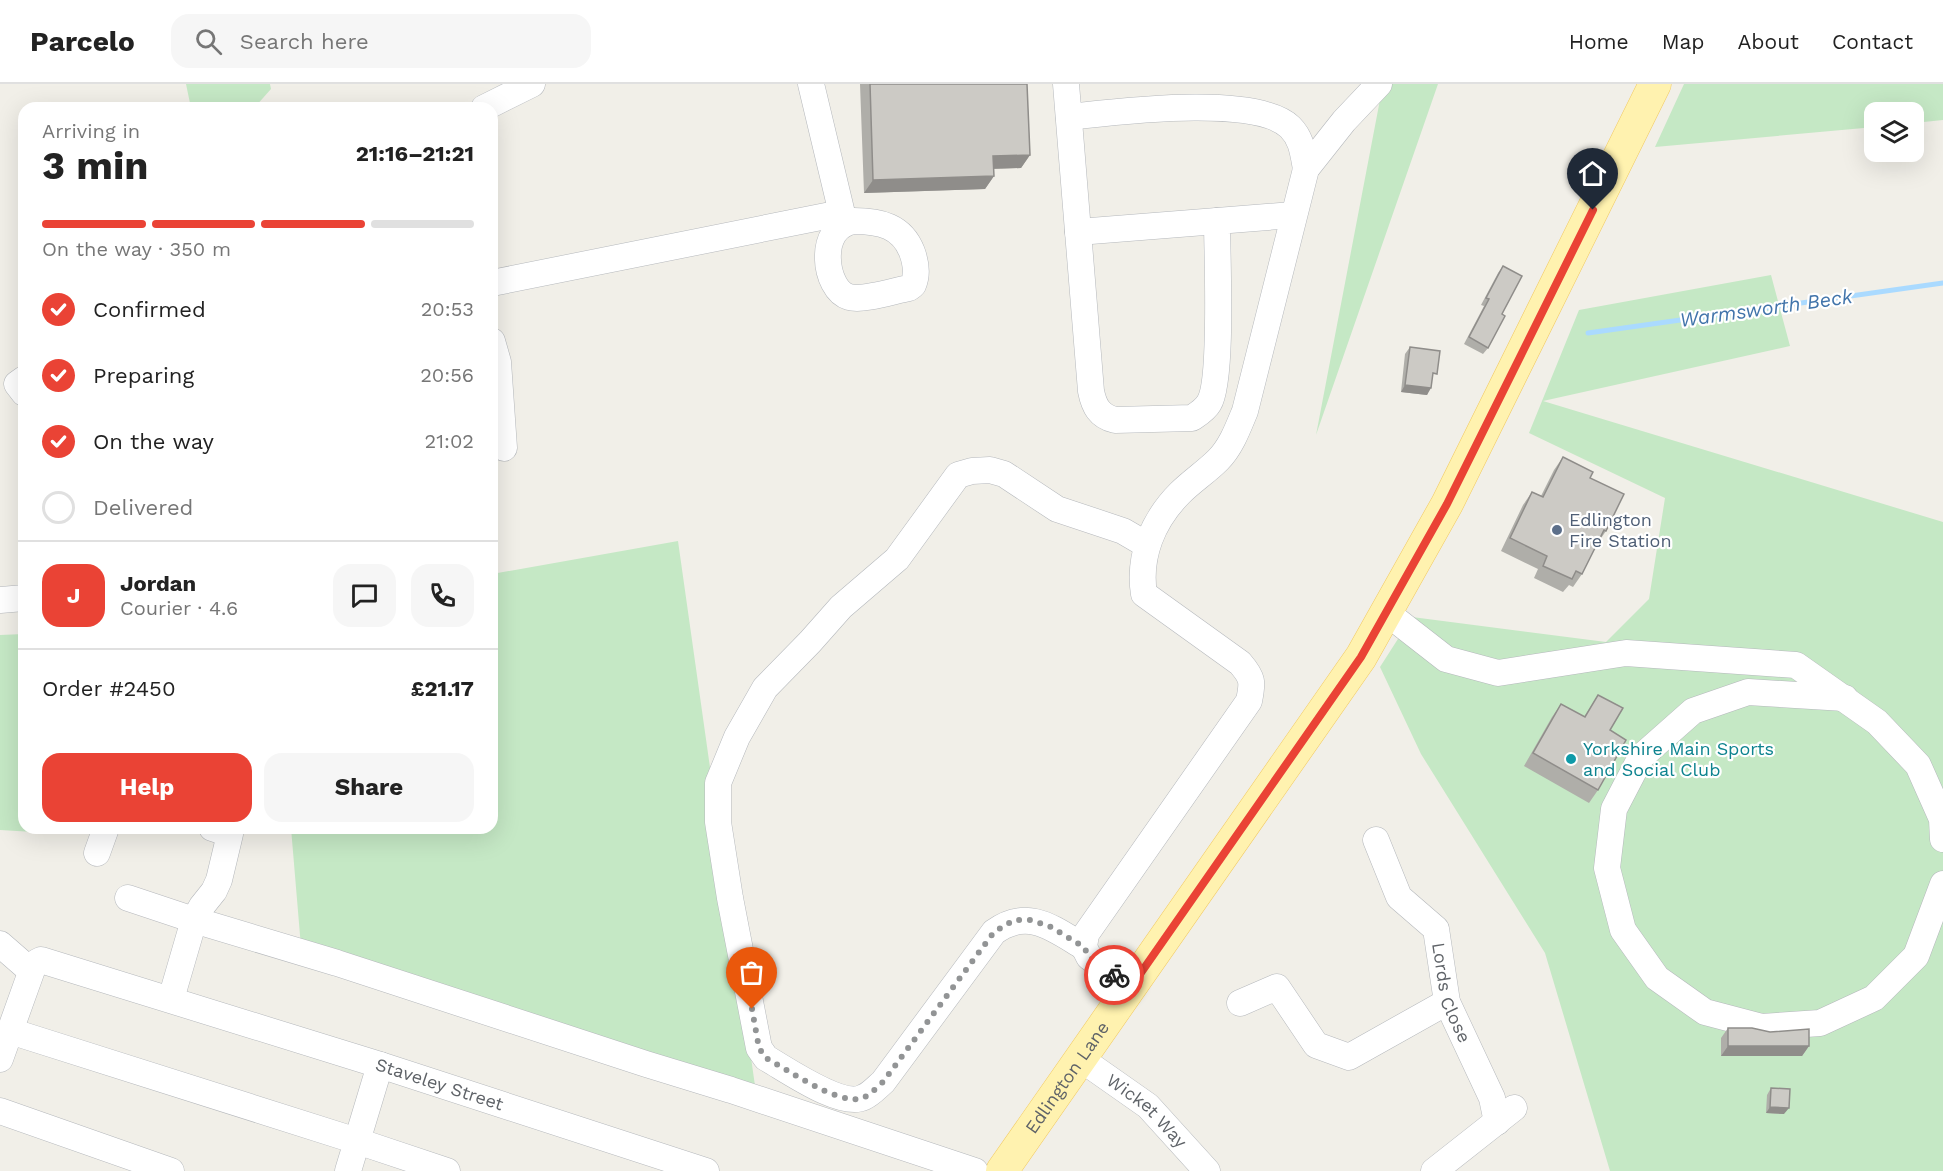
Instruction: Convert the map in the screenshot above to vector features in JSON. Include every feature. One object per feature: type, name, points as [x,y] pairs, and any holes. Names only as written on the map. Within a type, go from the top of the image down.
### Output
[{"type":"main road","name":"Edlington Lane","points":[[1002,1171],[1361,657],[1447,504],[1655,84]]},
{"type":"street","points":[[496,102],[532,84]]},
{"type":"street","points":[[498,282],[842,218],[826,138],[812,84]]},
{"type":"street","points":[[1066,84],[1091,391],[1098,412],[1106,418],[1115,420],[1192,418],[1210,402],[1214,390],[1217,358],[1217,221]]},
{"type":"street","points":[[1084,947],[1086,934],[1249,701],[1253,684],[1249,674],[1240,663],[1144,594],[1143,570],[1147,545],[1160,516],[1180,493],[1227,449],[1245,411],[1306,169],[1344,121],[1379,84]]},
{"type":"street","points":[[1069,117],[1143,109],[1231,108],[1268,114],[1289,126],[1300,140],[1306,169]]},
{"type":"street","points":[[1078,232],[1293,215]]},
{"type":"street","points":[[498,362],[504,448]]},
{"type":"street","points":[[1131,987],[1089,957],[1084,947],[1049,926],[1030,920],[1014,920],[994,932],[883,1082],[863,1098],[850,1099],[834,1096],[766,1058],[759,1048],[718,822],[718,783],[737,737],[765,688],[841,607],[897,559],[958,475],[990,470],[1004,474],[1057,509],[1123,531],[1147,545]]},
{"type":"street","points":[[0,600],[18,598]]},
{"type":"street","points":[[1387,613],[1446,659],[1498,673],[1626,653],[1796,665],[1877,722],[1918,765],[1942,819],[1943,838]]},
{"type":"street","points":[[1845,698],[1748,692],[1693,711],[1641,757],[1614,809],[1607,867],[1623,930],[1657,978],[1705,1012],[1762,1027],[1820,1023],[1874,998],[1916,956],[1943,884]]},
{"type":"street","points":[[97,853],[104,834]]},
{"type":"street","points":[[171,999],[194,920],[219,880],[230,834]]},
{"type":"street","name":"Lords Close","points":[[1376,840],[1399,897],[1436,929],[1447,1002],[1492,1098],[1505,1115],[1434,1171]]},
{"type":"street","points":[[129,898],[326,959],[975,1171]]},
{"type":"street","points":[[0,944],[31,971],[0,1059]]},
{"type":"street","name":"Staveley Street","points":[[31,971],[41,960],[380,1065],[706,1171]]},
{"type":"street","points":[[1240,1003],[1277,987],[1316,1045],[1349,1057],[1447,1002]]},
{"type":"street","points":[[9,1031],[447,1171]]},
{"type":"street","name":"Wicket Way","points":[[1081,1059],[1148,1106],[1208,1171]]},
{"type":"street","points":[[348,1171],[380,1065]]},
{"type":"street","points":[[0,1111],[164,1170]]},
{"type":"green space","points":[[186,84],[270,84],[271,89],[259,102],[190,102]]},
{"type":"green space","points":[[1383,84],[1438,84],[1316,435]]},
{"type":"green space","points":[[1684,84],[1943,84],[1943,120],[1924,122],[1924,102],[1864,102],[1864,128],[1655,147]]},
{"type":"green space","points":[[1771,275],[1790,346],[1543,401],[1943,522],[1943,1171],[1610,1171],[1545,953],[1421,754],[1380,667],[1412,617],[1606,642],[1649,599],[1665,498],[1529,433],[1579,310]]},
{"type":"green space","points":[[678,541],[757,1100],[301,947],[292,834],[498,834],[498,573]]},
{"type":"green space","points":[[18,634],[18,831],[0,830],[0,635]]},
{"type":"building","points":[[870,84],[1027,84],[1030,155],[993,156],[994,176],[873,180]]},
{"type":"building","points":[[1503,266],[1522,276],[1502,314],[1505,316],[1488,348],[1469,337]]},
{"type":"building","points":[[1410,347],[1440,351],[1437,374],[1433,373],[1431,388],[1405,385]]},
{"type":"building","name":"Edlington Fire Station","points":[[1563,457],[1593,472],[1590,478],[1624,494],[1582,574],[1576,571],[1572,579],[1543,566],[1547,556],[1510,538],[1532,492],[1543,497]]},
{"type":"building","name":"Yorkshire Main Sports and Social Club","points":[[1598,695],[1623,708],[1610,730],[1626,740],[1598,790],[1533,753],[1561,704],[1585,717]]},
{"type":"building","points":[[1728,1028],[1752,1028],[1770,1032],[1809,1029],[1809,1046],[1728,1046]]},
{"type":"building","points":[[1771,1088],[1790,1089],[1789,1108],[1770,1107]]},
{"type":"waterway","name":"Warmsworth Beck","points":[[1588,333],[1943,283]]},
{"type":"way so far","points":[[752,1009],[759,1048],[766,1058],[834,1096],[850,1099],[863,1098],[883,1082],[994,932],[1014,920],[1030,920],[1049,926],[1084,947],[1089,957],[1114,975]]},
{"type":"place","name":"Edlington Fire Station","points":[[1557,530]]},
{"type":"place","name":"Yorkshire Main Sports and Social Club","points":[[1571,759]]},
{"type":"route","points":[[1114,975],[1131,987],[1361,657],[1398,595],[1447,504],[1593,210]]}]
